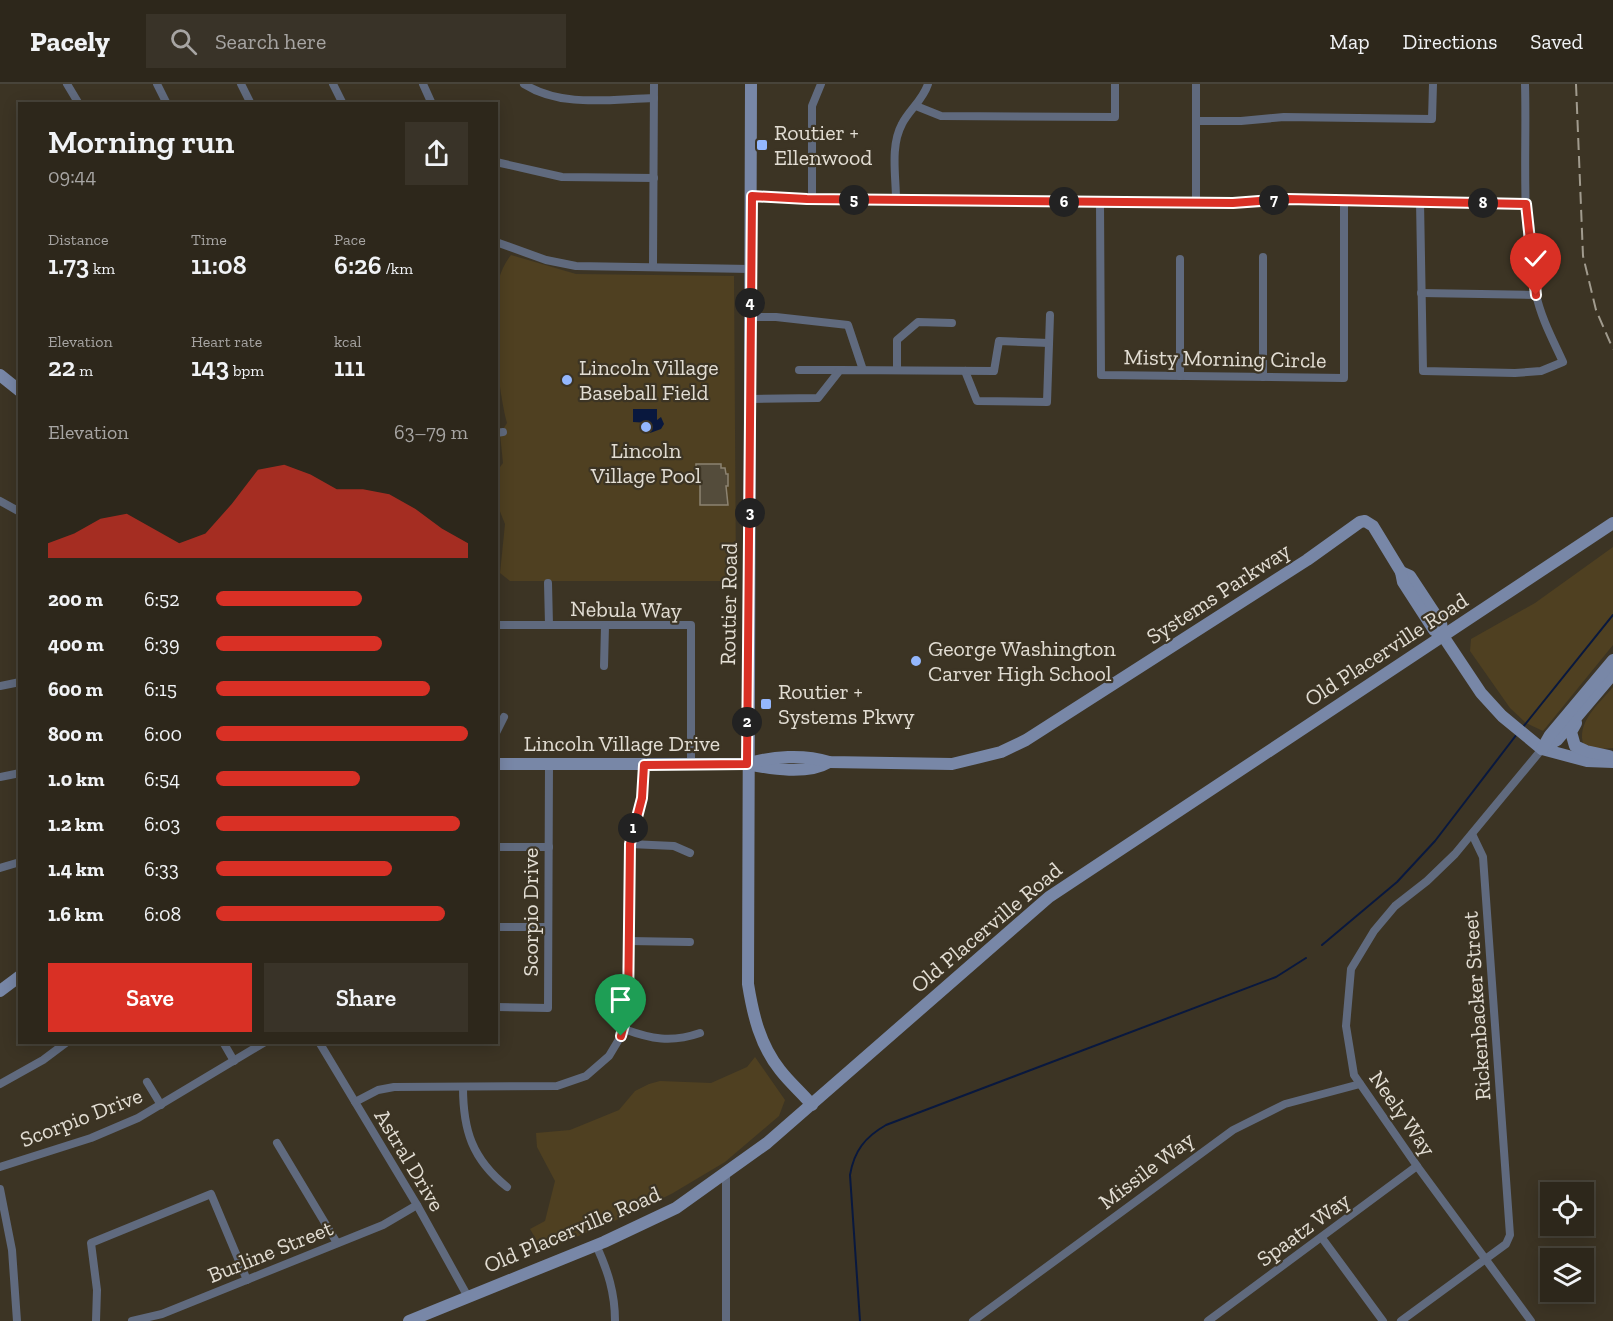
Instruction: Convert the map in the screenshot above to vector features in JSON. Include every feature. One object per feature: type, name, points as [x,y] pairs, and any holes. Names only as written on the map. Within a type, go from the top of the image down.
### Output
[{"type":"street","points":[[67,84],[76,102]]},
{"type":"street","points":[[157,84],[166,102]]},
{"type":"street","points":[[241,84],[250,102]]},
{"type":"street","points":[[333,84],[342,102]]},
{"type":"street","points":[[423,84],[431,102]]},
{"type":"street","points":[[524,84],[544,94],[567,99],[654,98]]},
{"type":"street","points":[[654,84],[654,266]]},
{"type":"street","name":"Routier Road","points":[[751,84],[747,963],[751,1005],[769,1055],[780,1071],[812,1105]]},
{"type":"street","points":[[812,199],[812,105],[821,84]]},
{"type":"street","points":[[896,200],[897,138],[906,118],[916,106],[928,84]]},
{"type":"street","points":[[916,106],[941,116],[1115,117],[1115,84]]},
{"type":"street","points":[[1196,84],[1196,203]]},
{"type":"street","points":[[1196,122],[1284,117],[1432,119],[1433,84]]},
{"type":"street","points":[[1420,201],[1423,371],[1515,373],[1541,371],[1563,362],[1536,295],[1526,204],[1525,84]]},
{"type":"street","points":[[498,162],[561,177],[654,178]]},
{"type":"street","points":[[752,196],[812,199],[1196,203],[1287,199],[1526,204]]},
{"type":"street","name":"Misty Morning Circle","points":[[1100,202],[1101,375],[1344,378],[1344,200]]},
{"type":"street","points":[[498,243],[546,260],[569,264],[751,269]]},
{"type":"street","points":[[1263,257],[1263,377]]},
{"type":"street","points":[[1180,259],[1180,376]]},
{"type":"street","points":[[1421,293],[1536,295]]},
{"type":"street","points":[[965,371],[977,401],[1047,402],[1050,315]]},
{"type":"street","points":[[750,317],[776,317],[848,325],[863,370]]},
{"type":"street","points":[[897,370],[897,340],[918,322],[952,323]]},
{"type":"street","points":[[799,370],[994,371],[999,341],[1048,344]]},
{"type":"street","points":[[750,399],[818,398],[840,370]]},
{"type":"street","points":[[0,375],[18,389]]},
{"type":"street","points":[[0,501],[18,511]]},
{"type":"street","name":"Systems Parkway","points":[[747,764],[765,758],[817,758],[829,762],[952,764],[1001,752],[1026,740],[1203,628],[1307,560],[1360,522],[1365,521],[1373,526],[1401,572],[1403,582],[1434,630],[1443,636],[1481,693],[1512,724],[1542,749]]},
{"type":"street","name":"Old Placerville Road","points":[[409,1321],[596,1245],[676,1208],[767,1143],[1048,897],[1613,523]]},
{"type":"street","points":[[548,583],[549,626]]},
{"type":"street","name":"Nebula Way","points":[[498,625],[691,625],[691,764]]},
{"type":"street","points":[[604,666],[605,626]]},
{"type":"street","points":[[1542,749],[1550,735],[1613,660]]},
{"type":"street","points":[[1542,749],[1557,740],[1613,674]]},
{"type":"street","points":[[0,686],[18,682]]},
{"type":"street","points":[[1596,694],[1573,727],[1572,740],[1575,746],[1586,751],[1613,756]]},
{"type":"street","points":[[498,729],[504,717]]},
{"type":"street","points":[[1542,749],[1587,761],[1613,762]]},
{"type":"street","name":"Neely Way","points":[[1531,1321],[1417,1166],[1354,1075],[1346,1026],[1351,969],[1374,931],[1395,906],[1427,881],[1472,834],[1542,749]]},
{"type":"street","name":"Lincoln Village Drive","points":[[498,764],[747,764]]},
{"type":"street","name":"Scorpio Drive","points":[[498,1007],[548,1008],[549,764]]},
{"type":"street","points":[[355,1102],[378,1090],[394,1087],[542,1088],[572,1082],[604,1062],[624,1029],[628,1009],[630,844],[642,798],[644,765]]},
{"type":"street","points":[[0,777],[18,773]]},
{"type":"street","name":"Rickenbacker Street","points":[[1472,834],[1483,857],[1510,1235],[1506,1244],[1485,1259]]},
{"type":"street","points":[[630,844],[674,846],[690,853]]},
{"type":"street","points":[[498,847],[549,847]]},
{"type":"street","points":[[0,868],[18,862]]},
{"type":"street","points":[[498,927],[548,927]]},
{"type":"street","points":[[629,941],[690,942]]},
{"type":"street","points":[[0,991],[18,978]]},
{"type":"street","points":[[624,1029],[666,1040],[686,1038],[700,1033]]},
{"type":"street","points":[[0,1084],[43,1060],[64,1044]]},
{"type":"street","points":[[224,1044],[234,1061]]},
{"type":"street","name":"Scorpio Drive","points":[[0,1167],[103,1133],[161,1105],[262,1044]]},
{"type":"street","name":"Astral Drive","points":[[320,1044],[417,1205],[468,1297]]},
{"type":"street","points":[[147,1082],[161,1105]]},
{"type":"street","name":"Missile Way","points":[[973,1321],[1233,1130],[1285,1104],[1360,1084]]},
{"type":"street","points":[[463,1087],[463,1114],[468,1136],[487,1167],[507,1186]]},
{"type":"street","points":[[277,1143],[337,1243]]},
{"type":"street","name":"Spaatz Way","points":[[1208,1321],[1417,1166]]},
{"type":"street","points":[[726,1174],[726,1321]]},
{"type":"street","points":[[0,1189],[12,1250],[17,1321]]},
{"type":"street","points":[[96,1321],[97,1290],[91,1243],[211,1194],[247,1280]]},
{"type":"street","name":"Burline Street","points":[[132,1321],[162,1314],[247,1280],[391,1221],[417,1205]]},
{"type":"street","points":[[1322,1238],[1383,1321]]},
{"type":"street","points":[[596,1245],[609,1273],[614,1293],[615,1321]]},
{"type":"street","points":[[1401,1321],[1485,1259]]},
{"type":"shaded area","points":[[511,255],[576,274],[734,276],[736,581],[510,581],[500,573],[505,524],[498,506],[498,470],[503,463],[500,434],[507,423],[498,365],[498,284]]},
{"type":"shaded area","points":[[1613,547],[1613,645],[1543,731],[1526,723],[1510,708],[1470,651],[1471,639],[1535,603]]},
{"type":"shaded area","points":[[1613,687],[1613,748],[1598,749],[1584,746],[1582,738],[1586,722],[1595,707]]},
{"type":"shaded area","points":[[755,1057],[785,1100],[779,1116],[725,1162],[673,1193],[635,1212],[543,1251],[530,1229],[545,1221],[555,1181],[537,1147],[536,1133],[570,1130],[619,1110],[635,1091],[649,1084],[660,1081],[711,1083],[747,1067]]},
{"type":"water","points":[[633,409],[657,409],[657,420],[661,417],[664,424],[661,429],[650,433],[650,423],[633,422]]},
{"type":"building","points":[[696,464],[721,464],[721,468],[725,468],[728,474],[728,486],[726,486],[728,505],[700,505],[700,473],[696,473]]},
{"type":"waterway","points":[[1523,727],[1613,615]]},
{"type":"waterway","points":[[1322,945],[1397,882],[1435,841],[1517,734]]},
{"type":"waterway","points":[[860,1321],[850,1175],[854,1159],[872,1134],[886,1125],[1276,977],[1306,958]]},
{"type":"railway","points":[[1576,84],[1583,256],[1596,310],[1613,349]]},
{"type":"place","name":"Routier + Ellenwood","points":[[762,145]]},
{"type":"place","name":"Lincoln Village Baseball Field","points":[[567,380]]},
{"type":"place","name":"Lincoln Village Pool","points":[[646,427]]},
{"type":"place","name":"George Washington Carver High School","points":[[916,661]]},
{"type":"place","name":"Routier + Systems Pkwy","points":[[766,704]]},
{"type":"route","points":[[621,1036],[628,1009],[630,844],[641,806],[644,765],[747,764],[752,196],[807,199],[1233,203],[1287,199],[1526,204],[1530,258],[1536,295]]}]
